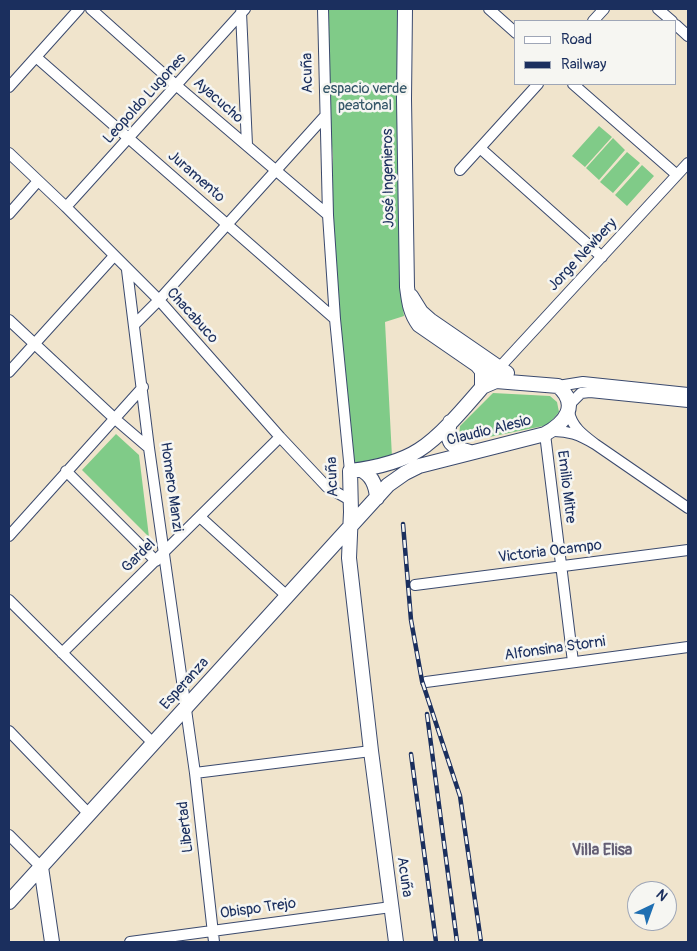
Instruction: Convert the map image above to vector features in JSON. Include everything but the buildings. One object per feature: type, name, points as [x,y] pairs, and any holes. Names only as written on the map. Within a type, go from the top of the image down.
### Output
[{"type":"main road","name":"José Ingenieros","points":[[405,9],[404,99],[407,287],[409,307],[412,316],[419,325],[477,365],[482,371],[482,387]]},
{"type":"main road","name":"José Ingenieros","points":[[407,287],[421,312],[430,320],[499,368],[530,383]]},
{"type":"main road","points":[[355,471],[384,466],[410,455],[427,444],[450,422],[499,368]]},
{"type":"main road","points":[[482,387],[496,381],[558,386],[565,392],[569,409]]},
{"type":"main road","name":"Claudio Alesio","points":[[378,497],[398,477],[411,469],[548,433],[565,419],[569,409]]},
{"type":"main road","points":[[450,422],[448,432],[453,446],[470,452]]},
{"type":"main road","points":[[350,500],[362,504],[378,497],[375,485],[367,473],[355,471]]},
{"type":"main road","name":"Acuña","points":[[355,471],[350,500],[348,558],[396,942]]},
{"type":"main road","name":"Esperanza","points":[[9,902],[88,813],[378,497]]},
{"type":"main road","points":[[356,621],[356,543],[362,515]]},
{"type":"main road","points":[[41,867],[52,942]]},
{"type":"street","points":[[9,87],[79,9]]},
{"type":"street","name":"Ayacucho","points":[[90,9],[328,215]]},
{"type":"street","name":"Acuña","points":[[322,9],[328,215],[335,319],[355,471]]},
{"type":"street","points":[[489,9],[514,31]]},
{"type":"street","points":[[594,20],[604,9]]},
{"type":"street","points":[[658,9],[671,20]]},
{"type":"street","points":[[242,10],[247,145]]},
{"type":"street","name":"Leopoldo Lugones","points":[[66,207],[130,139],[242,10]]},
{"type":"street","points":[[677,26],[688,36]]},
{"type":"street","name":"Juramento","points":[[36,57],[335,319]]},
{"type":"street","points":[[460,170],[537,85]]},
{"type":"street","points":[[574,85],[677,175]]},
{"type":"street","points":[[135,324],[159,300],[325,116]]},
{"type":"street","points":[[480,148],[602,257]]},
{"type":"street","name":"Chacabuco","points":[[9,154],[66,207],[159,300],[280,437],[327,487],[350,500]]},
{"type":"street","name":"Jorge Newbery","points":[[499,368],[688,163]]},
{"type":"street","points":[[9,214],[38,181]]},
{"type":"street","points":[[9,372],[114,256]]},
{"type":"street","name":"Homero Manzi","points":[[127,270],[149,448],[165,552],[185,708]]},
{"type":"street","points":[[9,320],[149,448]]},
{"type":"street","points":[[558,386],[583,382],[688,393]]},
{"type":"street","points":[[9,536],[143,388]]},
{"type":"street","points":[[688,402],[601,392],[581,393],[569,409],[570,420],[579,431],[688,508]]},
{"type":"street","points":[[548,433],[562,430],[574,433],[595,444]]},
{"type":"street","name":"Emilio Mitre","points":[[548,433],[561,566],[573,662]]},
{"type":"street","name":"Gardel","points":[[62,653],[280,437]]},
{"type":"street","points":[[66,471],[156,561]]},
{"type":"street","points":[[200,517],[287,596]]},
{"type":"street","name":"Victoria Ocampo","points":[[416,585],[688,550]]},
{"type":"street","points":[[9,600],[153,744]]},
{"type":"street","name":"Alfonsina Storni","points":[[426,682],[688,647]]},
{"type":"street","name":"Libertad","points":[[185,708],[195,773],[214,942]]},
{"type":"street","points":[[9,731],[88,813]]},
{"type":"street","points":[[195,773],[371,751]]},
{"type":"street","points":[[9,835],[41,867]]},
{"type":"street","name":"Obispo Trejo","points":[[130,942],[391,907]]},
{"type":"green space","name":"espacio verde peatonal","points":[[327,9],[397,9],[401,145],[400,285],[404,316],[385,322],[392,457],[353,466],[344,383],[332,198],[333,157],[330,123]]},
{"type":"green space","points":[[599,126],[612,137],[585,167],[572,156]]},
{"type":"green space","points":[[613,138],[625,150],[599,180],[586,168]]},
{"type":"green space","points":[[627,152],[640,163],[613,193],[600,182]]},
{"type":"green space","points":[[642,165],[654,176],[627,206],[615,195]]},
{"type":"green space","points":[[493,393],[550,396],[557,402],[559,412],[548,425],[470,441],[459,436],[460,426]]},
{"type":"green space","points":[[116,434],[139,455],[149,537],[82,470]]},
{"type":"railway","points":[[403,524],[411,620],[422,681],[460,796],[481,942]]},
{"type":"railway","points":[[427,714],[457,942]]},
{"type":"railway","points":[[411,754],[436,942]]},
{"type":"district","name":"Villa Elisa","points":[[602,851]]}]
